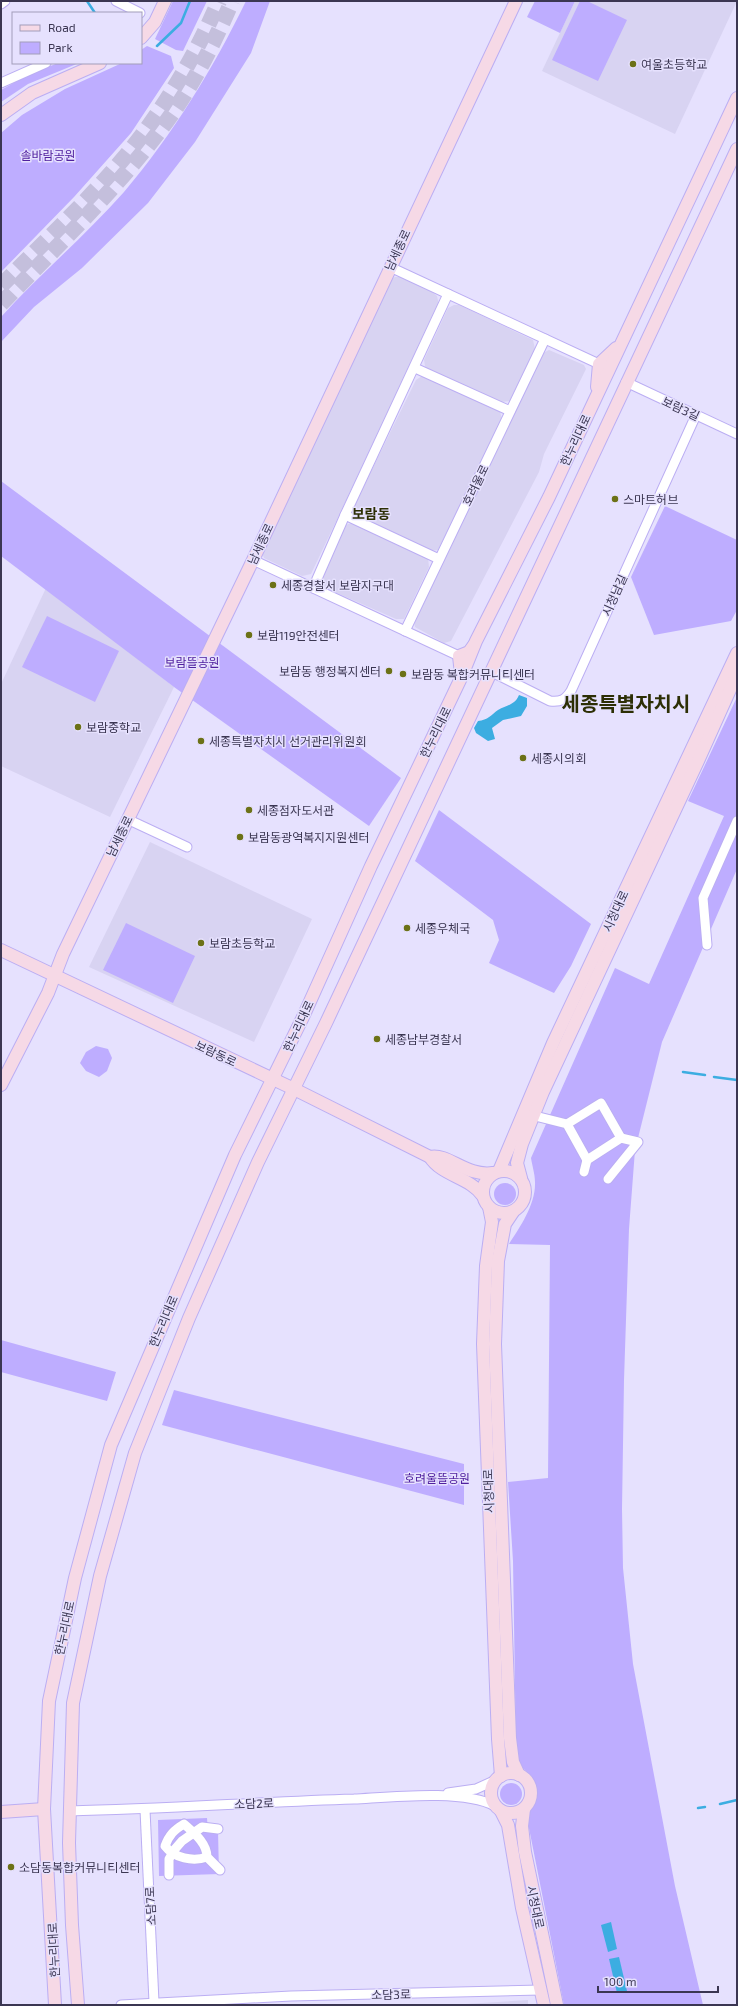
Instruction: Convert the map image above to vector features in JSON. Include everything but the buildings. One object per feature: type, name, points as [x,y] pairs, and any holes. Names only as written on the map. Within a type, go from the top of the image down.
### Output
[{"type":"street","points":[[1,4],[5,1]]},
{"type":"street","points":[[116,1],[138,12]]},
{"type":"street","points":[[142,37],[155,22],[165,1]]},
{"type":"street","name":"남세종로","points":[[1,1085],[48,993],[53,974],[252,560],[516,1]]},
{"type":"street","points":[[142,14],[155,22]]},
{"type":"street","points":[[1,82],[44,64]]},
{"type":"street","points":[[1,115],[32,93],[98,64]]},
{"type":"street","name":"한누리대로","points":[[55,2005],[44,1809],[49,1701],[75,1578],[111,1444],[232,1163],[303,1017],[371,866],[461,678],[476,641],[595,399],[737,98]]},
{"type":"street","name":"한누리대로","points":[[78,2005],[68,1843],[73,1703],[100,1576],[135,1453],[189,1318],[258,1162],[294,1089],[737,149]]},
{"type":"street","points":[[390,267],[600,364]]},
{"type":"street","points":[[313,588],[345,515],[415,368],[448,294]]},
{"type":"street","name":"호려울로","points":[[405,630],[545,339]]},
{"type":"street","points":[[595,399],[600,364],[622,342]]},
{"type":"street","points":[[415,368],[510,410]]},
{"type":"street","name":"보람3길","points":[[626,382],[737,434]]},
{"type":"street","name":"시청남길","points":[[490,671],[550,701],[560,702],[566,698],[571,691],[696,415]]},
{"type":"street","points":[[345,515],[439,559]]},
{"type":"street","points":[[252,560],[459,656],[469,652],[476,641]]},
{"type":"street","name":"시청대로","points":[[496,1172],[553,1043],[737,653]]},
{"type":"street","points":[[459,656],[461,678]]},
{"type":"street","name":"시청대로","points":[[521,1178],[517,1163],[522,1144],[543,1092],[698,761],[737,674]]},
{"type":"street","points":[[127,819],[187,847]]},
{"type":"street","points":[[707,945],[703,898],[737,821]]},
{"type":"street","name":"보람동로","points":[[1,950],[294,1089],[430,1157]]},
{"type":"street","points":[[567,1124],[602,1099],[621,1138]]},
{"type":"street","points":[[539,1117],[567,1124],[587,1160]]},
{"type":"street","points":[[584,1172],[587,1160],[621,1138],[638,1142],[608,1179]]},
{"type":"street","points":[[438,1155],[468,1171],[483,1175],[496,1172],[511,1172],[521,1178],[526,1190],[525,1197],[519,1208],[513,1212],[500,1213],[489,1207],[478,1188],[435,1164],[430,1157],[438,1155]]},
{"type":"street","points":[[483,1196],[485,1183],[496,1172]]},
{"type":"street","name":"시청대로","points":[[489,1207],[492,1222],[486,1266],[483,1311],[483,1351],[499,1778]]},
{"type":"street","name":"시청대로","points":[[513,1212],[505,1224],[498,1261],[495,1344],[510,1737],[513,1762],[519,1775]]},
{"type":"street","points":[[508,1773],[519,1775],[527,1781],[531,1794],[530,1801],[524,1809],[514,1813],[498,1808],[478,1798],[439,1796],[476,1789],[508,1773]]},
{"type":"street","points":[[498,1808],[491,1793],[499,1778]]},
{"type":"street","name":"소담2로","points":[[69,1811],[145,1810],[229,1804],[439,1796]]},
{"type":"street","name":"시청대로","points":[[498,1808],[508,1825],[522,1908],[544,2005]]},
{"type":"street","points":[[1,1812],[44,1809]]},
{"type":"street","name":"시청대로","points":[[524,1809],[522,1826],[525,1852],[557,2005]]},
{"type":"street","name":"소담7로","points":[[145,1810],[154,2002]]},
{"type":"street","points":[[207,1858],[193,1860],[173,1854],[165,1846],[171,1834],[184,1824],[194,1832],[207,1851],[207,1858],[220,1870]]},
{"type":"street","points":[[169,1875],[169,1859],[182,1841],[202,1827],[218,1829]]},
{"type":"street","name":"소담3로","points":[[121,2005],[154,2002],[292,2000],[540,1990]]},
{"type":"shaded area","points":[[575,1],[737,1],[675,134],[542,71]]},
{"type":"shaded area","points":[[395,277],[400,277],[432,292],[437,296],[439,305],[311,574],[302,576],[264,558],[261,550],[389,281]]},
{"type":"shaded area","points":[[454,305],[459,305],[533,340],[535,349],[510,401],[501,402],[426,368],[424,360],[448,308]]},
{"type":"shaded area","points":[[549,350],[584,365],[586,369],[544,454],[539,472],[451,641],[444,643],[415,627],[414,621],[543,353]]},
{"type":"shaded area","points":[[422,376],[500,411],[502,420],[438,550],[430,551],[354,515],[352,510],[416,380]]},
{"type":"shaded area","points":[[354,522],[428,558],[429,567],[404,619],[396,619],[321,586],[320,584],[343,526]]},
{"type":"shaded area","name":"보람중학교","points":[[46,588],[174,687],[110,817],[1,766],[1,684]]},
{"type":"shaded area","name":"보람초등학교","points":[[150,842],[312,919],[254,1042],[89,967]]},
{"type":"shaded area","points":[[528,2000],[528,2005],[449,2005]]},
{"type":"green space","points":[[173,1],[207,1],[183,51],[176,50],[155,39]]},
{"type":"green space","points":[[246,1],[270,1],[251,53],[195,142],[148,203],[82,268],[34,307],[1,342],[1,317],[109,208],[142,170],[175,124],[206,76]]},
{"type":"green space","points":[[535,1],[575,1],[560,33],[527,17]]},
{"type":"green space","points":[[580,1],[587,1],[627,20],[598,81],[552,60]]},
{"type":"green space","name":"솔바람공원","points":[[147,46],[171,56],[174,68],[131,133],[74,197],[1,272],[1,133],[22,115],[65,89],[120,64],[142,64],[142,49]]},
{"type":"green space","points":[[56,64],[77,64],[28,84],[1,102],[1,90],[28,75]]},
{"type":"green space","name":"보람뜰공원","points":[[1,481],[401,778],[369,826],[174,687],[1,556]]},
{"type":"green space","points":[[665,506],[737,540],[737,610],[731,621],[654,635],[631,577]]},
{"type":"green space","points":[[47,616],[119,651],[95,702],[22,667]]},
{"type":"green space","points":[[737,697],[737,869],[662,1042],[635,1150],[629,1229],[624,1380],[622,1509],[623,1568],[633,1664],[675,1886],[703,2005],[564,2005],[527,1818],[534,1803],[536,1790],[535,1784],[527,1772],[520,1766],[516,1751],[513,1561],[508,1482],[548,1478],[550,1245],[509,1244],[526,1215],[533,1199],[535,1179],[531,1158],[615,968],[649,984],[724,816],[688,801]]},
{"type":"green space","points":[[439,810],[591,924],[571,966],[554,993],[489,963],[499,940],[493,920],[415,861]]},
{"type":"green space","points":[[126,923],[195,956],[173,1003],[103,970]]},
{"type":"green space","points":[[96,1046],[108,1049],[112,1058],[107,1071],[99,1077],[86,1071],[80,1063],[86,1052]]},
{"type":"green space","points":[[505,1183],[513,1186],[516,1194],[513,1202],[505,1205],[497,1202],[494,1194],[497,1186]]},
{"type":"green space","points":[[1,1340],[116,1372],[107,1401],[1,1372]]},
{"type":"green space","name":"호려울뜰공원","points":[[174,1390],[464,1464],[464,1505],[162,1425]]},
{"type":"green space","points":[[511,1783],[519,1786],[522,1794],[519,1802],[511,1805],[503,1802],[500,1794],[503,1786]]},
{"type":"green space","points":[[207,1818],[208,1832],[218,1831],[219,1874],[159,1876],[158,1820]]},
{"type":"water","points":[[519,695],[527,698],[527,706],[521,716],[503,720],[492,728],[495,739],[488,741],[476,733],[474,728],[478,721],[487,718],[498,710],[513,703]]},
{"type":"water","points":[[611,1922],[617,1949],[608,1952],[601,1925]]},
{"type":"water","points":[[619,1957],[627,1991],[617,1993],[609,1959]]},
{"type":"waterway","points":[[87,1],[94,12]]},
{"type":"waterway","points":[[157,46],[181,23],[190,1]]},
{"type":"waterway","points":[[683,1072],[705,1075]]},
{"type":"waterway","points":[[714,1077],[737,1080]]},
{"type":"waterway","points":[[720,1804],[737,1800]]},
{"type":"waterway","points":[[698,1808],[705,1807]]},
{"type":"tunnel","points":[[1,286],[94,192],[123,159],[151,123],[177,84],[210,22],[219,1]]},
{"type":"tunnel","points":[[1,304],[110,191],[150,143],[178,105],[195,76],[232,1]]},
{"type":"place","name":"여울초등학교","points":[[633,64]]},
{"type":"place","name":"스마트허브","points":[[615,499]]},
{"type":"place","name":"세종경찰서 보람지구대","points":[[273,585]]},
{"type":"place","name":"보람119안전센터","points":[[249,635]]},
{"type":"place","name":"보람동 행정복지센터","points":[[389,671]]},
{"type":"place","name":"보람동 복합커뮤니티센터","points":[[403,674]]},
{"type":"place","name":"보람중학교","points":[[78,727]]},
{"type":"place","name":"세종특별자치시 선거관리위원회","points":[[201,741]]},
{"type":"place","name":"세종시의회","points":[[523,758]]},
{"type":"place","name":"세종점자도서관","points":[[249,810]]},
{"type":"place","name":"보람동광역복지지원센터","points":[[240,837]]},
{"type":"place","name":"세종우체국","points":[[407,928]]},
{"type":"place","name":"보람초등학교","points":[[201,943]]},
{"type":"place","name":"세종남부경찰서","points":[[377,1039]]},
{"type":"place","name":"소담동복합커뮤니티센터","points":[[11,1867]]},
{"type":"district","name":"보람동","points":[[371,513]]},
{"type":"district","name":"세종특별자치시","points":[[626,703]]}]
